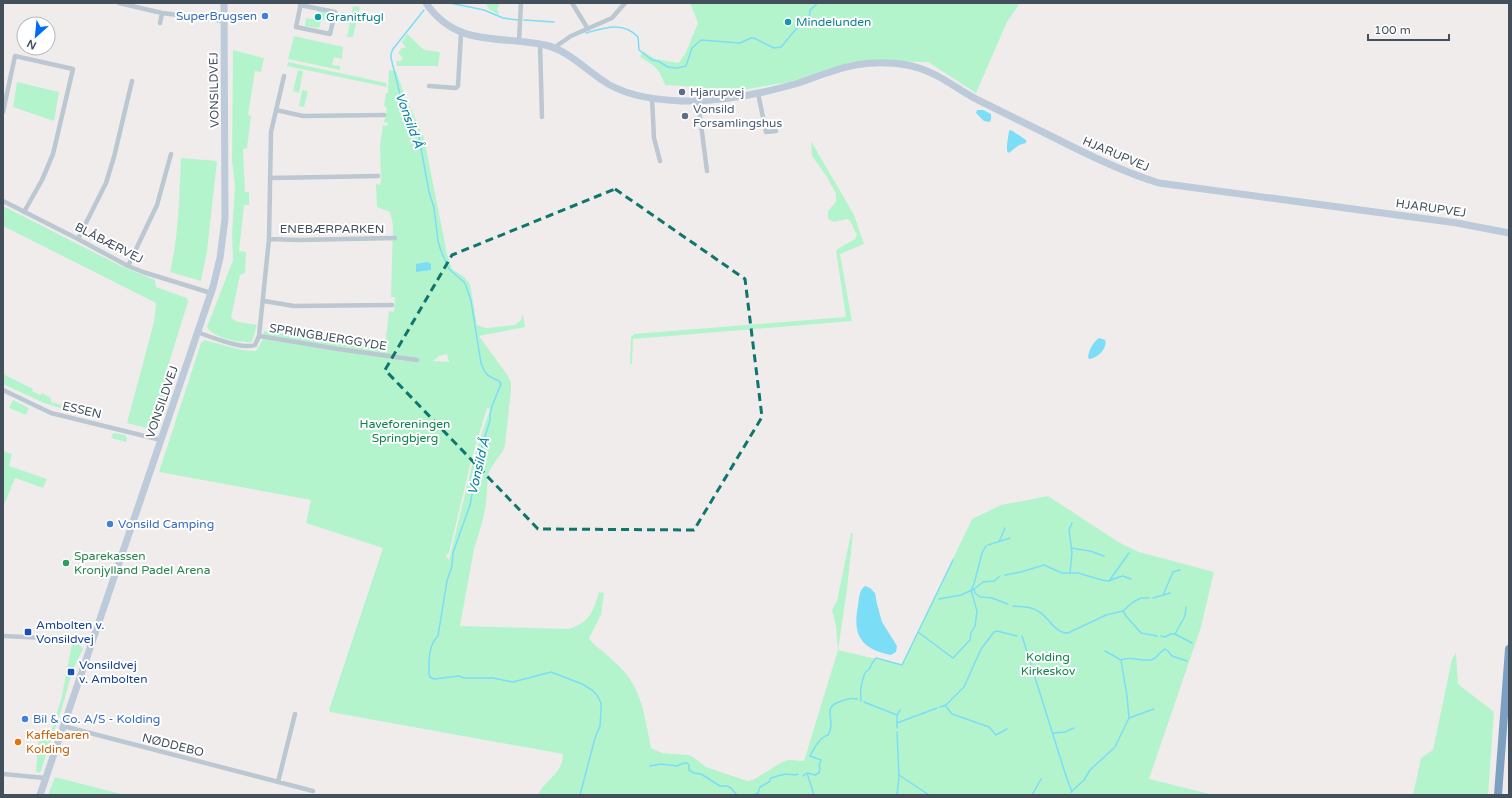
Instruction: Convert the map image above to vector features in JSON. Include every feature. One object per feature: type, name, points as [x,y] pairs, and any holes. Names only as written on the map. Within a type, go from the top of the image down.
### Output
[{"type":"highway","points":[[1498,795],[1509,649]]},
{"type":"street","points":[[119,3],[162,13],[224,21]]},
{"type":"street","name":"VONSILDVEJ","points":[[40,795],[211,293],[220,258],[225,219],[224,3]]},
{"type":"street","name":"HJARUPVEJ","points":[[426,3],[440,19],[461,33],[472,36],[555,47],[568,54],[610,85],[622,90],[652,98],[698,101],[758,93],[796,84],[831,71],[856,65],[908,65],[939,76],[976,99],[1110,166],[1135,176],[1159,183],[1457,222],[1509,233]]},
{"type":"street","points":[[518,41],[521,3]]},
{"type":"street","points":[[572,3],[588,29]]},
{"type":"street","points":[[555,47],[570,36],[612,18],[625,3]]},
{"type":"street","points":[[300,4],[335,12],[330,34],[296,27],[300,4]]},
{"type":"street","points":[[160,23],[162,13]]},
{"type":"street","points":[[429,86],[456,88],[458,86],[461,33]]},
{"type":"street","points":[[540,44],[542,117]]},
{"type":"street","points":[[3,112],[15,56],[73,69],[53,154],[42,180],[24,212]]},
{"type":"street","name":"ENEBÆRPARKEN","points":[[259,336],[264,301],[269,239],[271,132],[284,76]]},
{"type":"street","points":[[78,239],[106,182],[114,157],[132,80]]},
{"type":"street","points":[[758,93],[766,132],[776,131]]},
{"type":"street","points":[[652,98],[654,138],[660,161]]},
{"type":"street","points":[[698,101],[707,171]]},
{"type":"street","points":[[276,110],[303,116],[384,115]]},
{"type":"street","points":[[128,266],[157,205],[171,154]]},
{"type":"street","points":[[271,178],[378,176]]},
{"type":"street","name":"BLÅBÆRVEJ","points":[[3,201],[128,266],[211,293]]},
{"type":"street","name":"ENEBÆRPARKEN","points":[[269,239],[299,240],[395,238]]},
{"type":"street","points":[[264,301],[294,306],[392,305]]},
{"type":"street","name":"SPRINGBJERGGYDE","points":[[197,332],[240,346],[251,347],[255,345],[259,336],[417,360]]},
{"type":"street","name":"ESSEN","points":[[3,390],[51,413],[161,440]]},
{"type":"street","points":[[3,636],[92,640]]},
{"type":"street","points":[[278,782],[295,714]]},
{"type":"street","name":"NØDDEBO","points":[[63,726],[313,791]]},
{"type":"street","points":[[3,774],[45,778]]},
{"type":"highlighted area","points":[[615,189],[745,279],[762,417],[694,530],[538,529],[385,370],[452,255]]},
{"type":"green space","points":[[486,3],[500,3],[497,9],[499,15],[489,9]]},
{"type":"green space","points":[[690,3],[1020,3],[1007,22],[976,93],[928,62],[865,61],[851,62],[789,82],[701,97],[701,87],[665,85],[659,71],[649,62],[640,57],[643,51],[655,59],[679,63],[686,52],[698,23]]},
{"type":"green space","points":[[353,6],[360,7],[353,37],[347,37]]},
{"type":"green space","points":[[318,11],[332,14],[331,21],[316,18]]},
{"type":"green space","points":[[306,18],[321,21],[319,28],[305,26]]},
{"type":"green space","points":[[407,34],[424,50],[440,52],[438,66],[397,66],[396,61],[401,61],[403,58],[398,53],[402,48],[406,48],[402,42]]},
{"type":"green space","points":[[294,36],[343,47],[342,59],[334,57],[332,65],[340,66],[340,70],[288,59]]},
{"type":"green space","points":[[233,50],[264,58],[261,72],[255,71],[248,115],[251,116],[247,148],[243,149],[245,192],[249,192],[249,205],[244,205],[239,251],[246,252],[245,273],[240,275],[231,318],[238,322],[257,325],[252,342],[234,341],[220,337],[210,331],[207,327],[233,260],[232,234],[235,186],[232,160]]},
{"type":"green space","points":[[288,62],[386,83],[387,87],[287,66]]},
{"type":"green space","points":[[298,70],[303,71],[299,93],[293,91]]},
{"type":"green space","points":[[389,70],[396,71],[404,94],[424,138],[447,254],[452,269],[464,277],[470,284],[477,325],[486,328],[515,325],[521,320],[523,314],[525,327],[479,336],[508,376],[511,383],[511,390],[505,445],[503,451],[492,466],[488,475],[486,504],[474,549],[460,626],[567,629],[580,624],[585,620],[595,606],[599,592],[604,593],[601,615],[589,638],[594,645],[622,669],[637,691],[643,710],[651,748],[662,753],[688,755],[706,767],[747,781],[753,780],[782,762],[789,760],[804,761],[838,650],[902,665],[972,519],[1001,505],[1048,496],[1120,543],[1139,552],[1214,572],[1201,627],[1149,779],[1214,795],[538,795],[541,789],[557,772],[562,761],[563,754],[330,712],[329,710],[383,548],[306,523],[311,500],[159,472],[201,343],[204,340],[242,350],[256,351],[263,339],[338,351],[263,335],[264,331],[385,346],[389,311],[394,312],[395,297],[391,297],[393,225],[390,212],[377,207],[376,184],[380,185],[381,181],[380,145],[383,125],[387,126],[388,123],[384,122],[387,108],[384,106],[386,93],[388,93]],"holes":[[[447,354],[449,362],[433,361],[439,356]],[[487,408],[490,409],[474,457],[449,560],[446,556],[449,553],[472,457]]]},
{"type":"green space","points":[[17,82],[59,92],[54,121],[13,107]]},
{"type":"green space","points":[[302,90],[308,91],[304,107],[299,106]]},
{"type":"green space","points":[[811,141],[854,215],[864,244],[840,254],[852,321],[633,339],[632,364],[630,364],[631,337],[634,334],[846,317],[836,250],[855,239],[857,235],[850,221],[847,219],[834,222],[828,219],[828,211],[836,202],[836,194],[827,177],[812,156]]},
{"type":"green space","points":[[181,158],[217,161],[207,251],[201,281],[170,272],[177,229]]},
{"type":"green space","points":[[3,206],[121,266],[155,280],[156,287],[187,298],[188,302],[167,369],[171,373],[154,430],[127,423],[154,322],[156,303],[3,226]]},
{"type":"green space","points":[[3,374],[33,389],[32,391],[40,395],[42,393],[51,398],[51,402],[73,408],[70,411],[44,403],[3,384]]},
{"type":"green space","points":[[13,400],[29,408],[26,415],[9,408]]},
{"type":"green space","points":[[113,433],[125,435],[127,438],[126,442],[111,438]]},
{"type":"green space","points":[[3,451],[12,454],[9,466],[47,479],[43,488],[15,478],[3,508]]},
{"type":"green space","points":[[851,533],[853,533],[838,650],[836,626],[832,610],[837,601]]},
{"type":"green space","points":[[74,642],[79,644],[83,649],[73,669],[62,708],[40,773],[36,772],[39,732],[51,732],[61,700],[72,644]]},
{"type":"green space","points":[[1456,653],[1458,684],[1494,712],[1488,795],[1413,795],[1421,758],[1433,750],[1452,659]]},
{"type":"green space","points":[[55,777],[125,795],[48,795]]},
{"type":"water","points":[[977,110],[983,110],[991,114],[990,122],[984,121],[976,113]]},
{"type":"water","points":[[1011,130],[1026,140],[1026,143],[1019,145],[1009,153],[1007,151],[1007,145],[1009,131]]},
{"type":"water","points":[[428,262],[431,264],[431,270],[416,272],[416,264]]},
{"type":"water","points":[[1099,338],[1105,340],[1105,346],[1098,355],[1092,359],[1089,359],[1090,349]]},
{"type":"water","points":[[865,586],[870,588],[875,593],[882,622],[897,646],[896,652],[891,655],[866,645],[861,640],[858,633],[857,616],[859,598],[860,592]]},
{"type":"waterway","name":"Vonsild Å","points":[[450,3],[484,10],[503,18],[518,20]]},
{"type":"waterway","name":"Vonsild Å","points":[[586,33],[613,27],[626,29],[638,37],[639,50],[652,60],[658,61],[668,67],[677,68],[686,66],[692,48],[701,40],[740,43],[754,38],[774,48],[781,47],[796,29],[809,20],[810,10],[818,3]]},
{"type":"waterway","name":"Vonsild Å","points":[[424,10],[393,49],[391,58],[400,94],[419,137],[429,192],[434,208],[438,241],[441,251],[449,269],[464,282],[466,286],[471,301],[482,367],[487,375],[499,381],[501,384],[492,406],[490,420],[479,457],[470,505],[453,553],[452,566],[447,581],[438,636],[432,644],[430,654],[429,674],[430,677],[434,679],[459,676],[464,678],[493,678],[513,682],[551,672],[582,684],[592,690],[597,695],[601,703],[600,726],[595,738],[580,795]]},
{"type":"waterway","name":"Vonsild Å","points":[[524,20],[554,22]]},
{"type":"waterway","points":[[1070,573],[1072,552],[1069,530],[1072,523]]},
{"type":"waterway","points":[[999,542],[1005,528]]},
{"type":"waterway","points":[[988,545],[1010,538]]},
{"type":"waterway","points":[[918,632],[953,658],[970,640],[971,633],[975,626],[977,611],[971,590],[982,553],[986,546]]},
{"type":"waterway","points":[[1071,548],[1090,551],[1104,556]]},
{"type":"waterway","points":[[1109,581],[1129,553]]},
{"type":"waterway","points":[[861,701],[861,687],[865,672],[870,669],[876,658],[902,665],[953,560]]},
{"type":"waterway","points":[[1005,575],[1044,565],[1062,573],[1078,573],[1102,580],[1109,581],[1123,576],[1131,579]]},
{"type":"waterway","points":[[1163,595],[1173,572],[1180,570]]},
{"type":"waterway","points":[[939,599],[961,595],[974,589],[983,582],[994,581],[1000,576]]},
{"type":"waterway","points":[[974,589],[975,593],[980,597],[992,598],[1008,604]]},
{"type":"waterway","points":[[1153,598],[1170,593]]},
{"type":"waterway","points":[[1013,606],[1035,609],[1055,628],[1068,633],[1106,615],[1123,611],[1133,602],[1141,598],[1149,598]]},
{"type":"waterway","points":[[1175,634],[1185,616],[1186,607]]},
{"type":"waterway","points":[[1123,611],[1141,633],[1157,636]]},
{"type":"waterway","points":[[940,707],[946,705],[964,687],[981,649],[994,632],[997,631],[1017,636]]},
{"type":"waterway","points":[[1161,636],[1165,637],[1175,634],[1192,643]]},
{"type":"waterway","points":[[1022,636],[1033,671],[1039,673],[1049,669]]},
{"type":"waterway","points":[[1105,651],[1121,660],[1128,658],[1150,660],[1165,649],[1172,656],[1187,661]]},
{"type":"waterway","points":[[1071,792],[1084,780],[1090,770],[1115,747],[1129,718],[1121,660]]},
{"type":"waterway","points":[[1033,671],[1072,792]]},
{"type":"waterway","points":[[803,776],[807,773],[815,775],[819,773],[821,760],[810,756],[822,738],[828,735],[831,725],[831,708],[839,702],[852,698],[857,699]]},
{"type":"waterway","points":[[864,702],[897,715]]},
{"type":"waterway","points":[[945,705],[952,714],[989,727],[996,735],[1007,729]]},
{"type":"waterway","points":[[897,723],[937,708]]},
{"type":"waterway","points":[[1129,718],[1154,709]]},
{"type":"waterway","points":[[897,728],[897,715],[900,710]]},
{"type":"waterway","points":[[1053,733],[1065,732],[1074,728]]},
{"type":"waterway","points":[[897,732],[899,777],[897,795]]},
{"type":"waterway","points":[[650,766],[661,764],[677,766],[687,763],[689,765],[689,770],[694,773],[701,774],[720,786],[727,786],[731,788],[737,795]]},
{"type":"waterway","points":[[807,773],[814,795]]},
{"type":"waterway","points":[[754,795],[758,793],[760,787],[769,782],[771,778],[785,774],[798,774]]},
{"type":"waterway","points":[[899,775],[929,795]]},
{"type":"waterway","points":[[1032,795],[1041,779]]},
{"type":"place","name":"SuperBrugsen","points":[[265,16]]},
{"type":"place","name":"Granitfugl","points":[[318,17]]},
{"type":"place","name":"Mindelunden","points":[[788,22]]},
{"type":"place","name":"Hjarupvej","points":[[682,92]]},
{"type":"place","name":"Vonsild Forsamlingshus","points":[[685,116]]},
{"type":"place","name":"Vonsild Camping","points":[[110,524]]},
{"type":"place","name":"Sparekassen Kronjylland Padel Arena","points":[[66,563]]},
{"type":"place","name":"Ambolten v. Vonsildvej","points":[[28,632]]},
{"type":"place","name":"Vonsildvej v. Ambolten","points":[[71,672]]},
{"type":"place","name":"Bil & Co. A/S - Kolding","points":[[25,719]]},
{"type":"place","name":"Kaffebaren Kolding","points":[[18,742]]},
{"type":"park label","name":"Haveforeningen Springbjerg","points":[[405,431]]},
{"type":"park label","name":"Kolding Kirkeskov","points":[[1048,664]]}]
